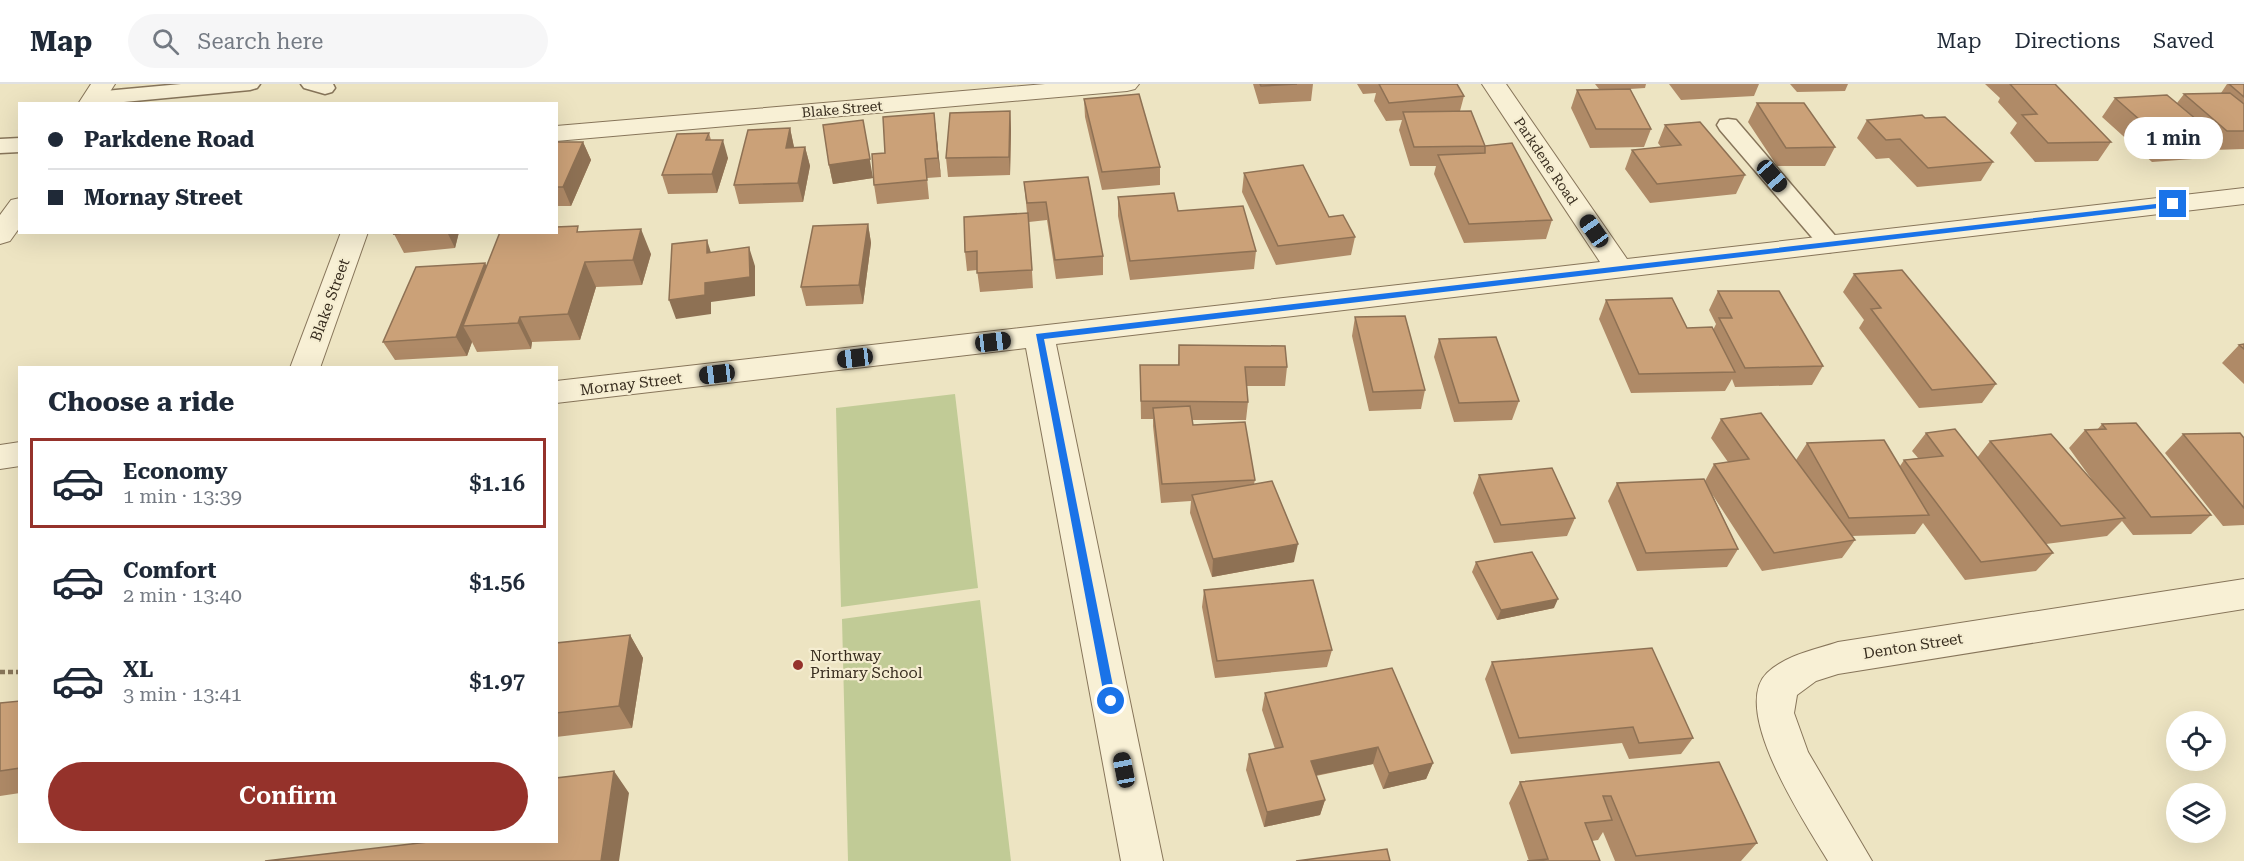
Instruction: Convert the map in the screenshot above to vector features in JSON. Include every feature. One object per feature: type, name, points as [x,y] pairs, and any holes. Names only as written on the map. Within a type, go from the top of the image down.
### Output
[{"type":"street","name":"Blake Street","points":[[558,134],[1127,84]]},
{"type":"street","name":"Parkdene Road","points":[[1494,84],[1619,268]]},
{"type":"street","name":"Mornay Street","points":[[558,392],[2244,196]]},
{"type":"street","points":[[0,235],[18,209]]},
{"type":"street","name":"Blake Street","points":[[306,366],[354,234]]},
{"type":"street","points":[[1040,336],[1142,861]]},
{"type":"street","points":[[0,457],[18,454]]},
{"type":"street","name":"Denton Street","points":[[1851,861],[1791,760],[1775,713],[1779,686],[1804,669],[1838,658],[2244,594]]},
{"type":"lane","points":[[96,95],[250,84]]},
{"type":"lane","points":[[1728,125],[1830,244]]},
{"type":"lane","points":[[0,146],[18,145]]},
{"type":"path","points":[[0,672],[18,672]]},
{"type":"green space","points":[[955,394],[978,588],[841,607],[836,408]]},
{"type":"green space","points":[[980,600],[1011,861],[848,861],[842,619]]},
{"type":"building","points":[[1260,84],[1297,84],[1261,86]]},
{"type":"building","points":[[1379,84],[1457,84],[1464,96],[1389,103]]},
{"type":"building","points":[[2010,84],[2055,84],[2111,142],[2048,143],[2022,115],[2037,114]]},
{"type":"building","points":[[2229,84],[2244,84],[2244,97]]},
{"type":"building","points":[[1630,89],[1651,129],[1596,129],[1577,90]]},
{"type":"building","points":[[2230,93],[2244,104],[2244,131],[2227,131],[2184,94]]},
{"type":"building","points":[[1139,94],[1160,167],[1102,172],[1084,99]]},
{"type":"building","points":[[2167,95],[2221,140],[2166,143],[2115,98]]},
{"type":"building","points":[[1757,103],[1804,103],[1835,147],[1786,148]]},
{"type":"building","points":[[1010,111],[1009,157],[946,158],[950,113]]},
{"type":"building","points":[[1471,111],[1485,146],[1414,147],[1403,112]]},
{"type":"building","points":[[934,113],[938,158],[925,159],[927,180],[874,185],[872,154],[885,153],[883,117]]},
{"type":"building","points":[[1922,115],[1925,118],[1945,117],[1993,162],[1928,168],[1900,139],[1886,140],[1867,120]]},
{"type":"building","points":[[863,120],[870,159],[829,165],[823,125]]},
{"type":"building","points":[[1700,122],[1745,175],[1657,184],[1632,150],[1681,145],[1665,125]]},
{"type":"building","points":[[790,128],[786,148],[805,147],[798,183],[734,185],[748,130]]},
{"type":"building","points":[[709,133],[706,140],[723,140],[712,174],[662,175],[677,134]]},
{"type":"building","points":[[558,142],[583,142],[563,187],[558,187]]},
{"type":"building","points":[[1512,143],[1552,220],[1469,224],[1438,155],[1485,153],[1485,146]]},
{"type":"building","points":[[1303,165],[1329,217],[1343,215],[1355,237],[1278,246],[1244,173]]},
{"type":"building","points":[[1088,177],[1103,256],[1055,260],[1046,202],[1027,203],[1024,182]]},
{"type":"building","points":[[1174,193],[1178,211],[1243,206],[1256,251],[1130,261],[1118,197]]},
{"type":"building","points":[[1028,213],[1032,270],[977,273],[977,251],[965,252],[964,217]]},
{"type":"building","points":[[868,224],[859,285],[801,287],[813,226]]},
{"type":"building","points":[[578,226],[577,232],[641,229],[633,260],[585,262],[568,314],[520,317],[518,323],[463,326],[499,234],[558,234],[558,227]]},
{"type":"building","points":[[707,240],[707,253],[749,247],[750,277],[705,283],[705,295],[669,300],[672,244]]},
{"type":"building","points":[[485,263],[456,337],[383,342],[416,267]]},
{"type":"building","points":[[1902,270],[1996,384],[1932,390],[1871,309],[1881,308],[1854,274]]},
{"type":"building","points":[[1718,291],[1779,291],[1823,366],[1745,368],[1719,318],[1732,318]]},
{"type":"building","points":[[1672,298],[1687,328],[1712,327],[1735,372],[1639,374],[1606,300]]},
{"type":"building","points":[[1405,316],[1425,390],[1373,392],[1355,317]]},
{"type":"building","points":[[1496,337],[1519,401],[1459,403],[1439,339]]},
{"type":"building","points":[[1179,345],[1285,346],[1287,367],[1245,367],[1248,402],[1141,401],[1140,365],[1179,365]]},
{"type":"building","points":[[1190,406],[1193,425],[1245,422],[1255,480],[1162,484],[1153,408]]},
{"type":"building","points":[[1761,413],[1855,540],[1774,553],[1714,464],[1749,459],[1721,419]]},
{"type":"building","points":[[2136,423],[2211,515],[2151,517],[2085,430],[2106,429],[2102,424]]},
{"type":"building","points":[[1955,429],[2053,553],[1981,562],[1904,460],[1943,456],[1926,433]]},
{"type":"building","points":[[2240,433],[2244,438],[2244,508],[2183,434]]},
{"type":"building","points":[[2051,434],[2125,518],[2061,526],[1990,441]]},
{"type":"building","points":[[1884,440],[1929,515],[1849,518],[1807,443]]},
{"type":"building","points":[[1552,468],[1575,518],[1501,525],[1479,475]]},
{"type":"building","points":[[1704,479],[1738,549],[1646,553],[1617,483]]},
{"type":"building","points":[[1272,481],[1298,544],[1213,559],[1192,495]]},
{"type":"building","points":[[1532,552],[1558,599],[1501,610],[1476,562]]},
{"type":"building","points":[[1313,580],[1332,650],[1217,661],[1204,590]]},
{"type":"building","points":[[630,635],[619,706],[558,713],[558,643]]},
{"type":"building","points":[[1652,648],[1693,738],[1639,743],[1633,727],[1519,738],[1492,662]]},
{"type":"building","points":[[1392,668],[1433,763],[1389,773],[1378,747],[1311,761],[1325,800],[1267,812],[1249,754],[1283,747],[1265,693]]},
{"type":"building","points":[[18,701],[18,768],[0,771],[0,703]]},
{"type":"building","points":[[1719,762],[1757,843],[1636,856],[1611,796],[1603,796],[1612,820],[1585,823],[1600,861],[1527,861],[1548,859],[1520,782]]},
{"type":"building","points":[[614,771],[601,861],[265,861],[419,843],[558,843],[558,778]]},
{"type":"building","points":[[1387,849],[1390,861],[1296,861]]},
{"type":"place","name":"Northway Primary School","points":[[798,665]]},
{"type":"route","points":[[1111,701],[1040,336],[2173,204]]}]
